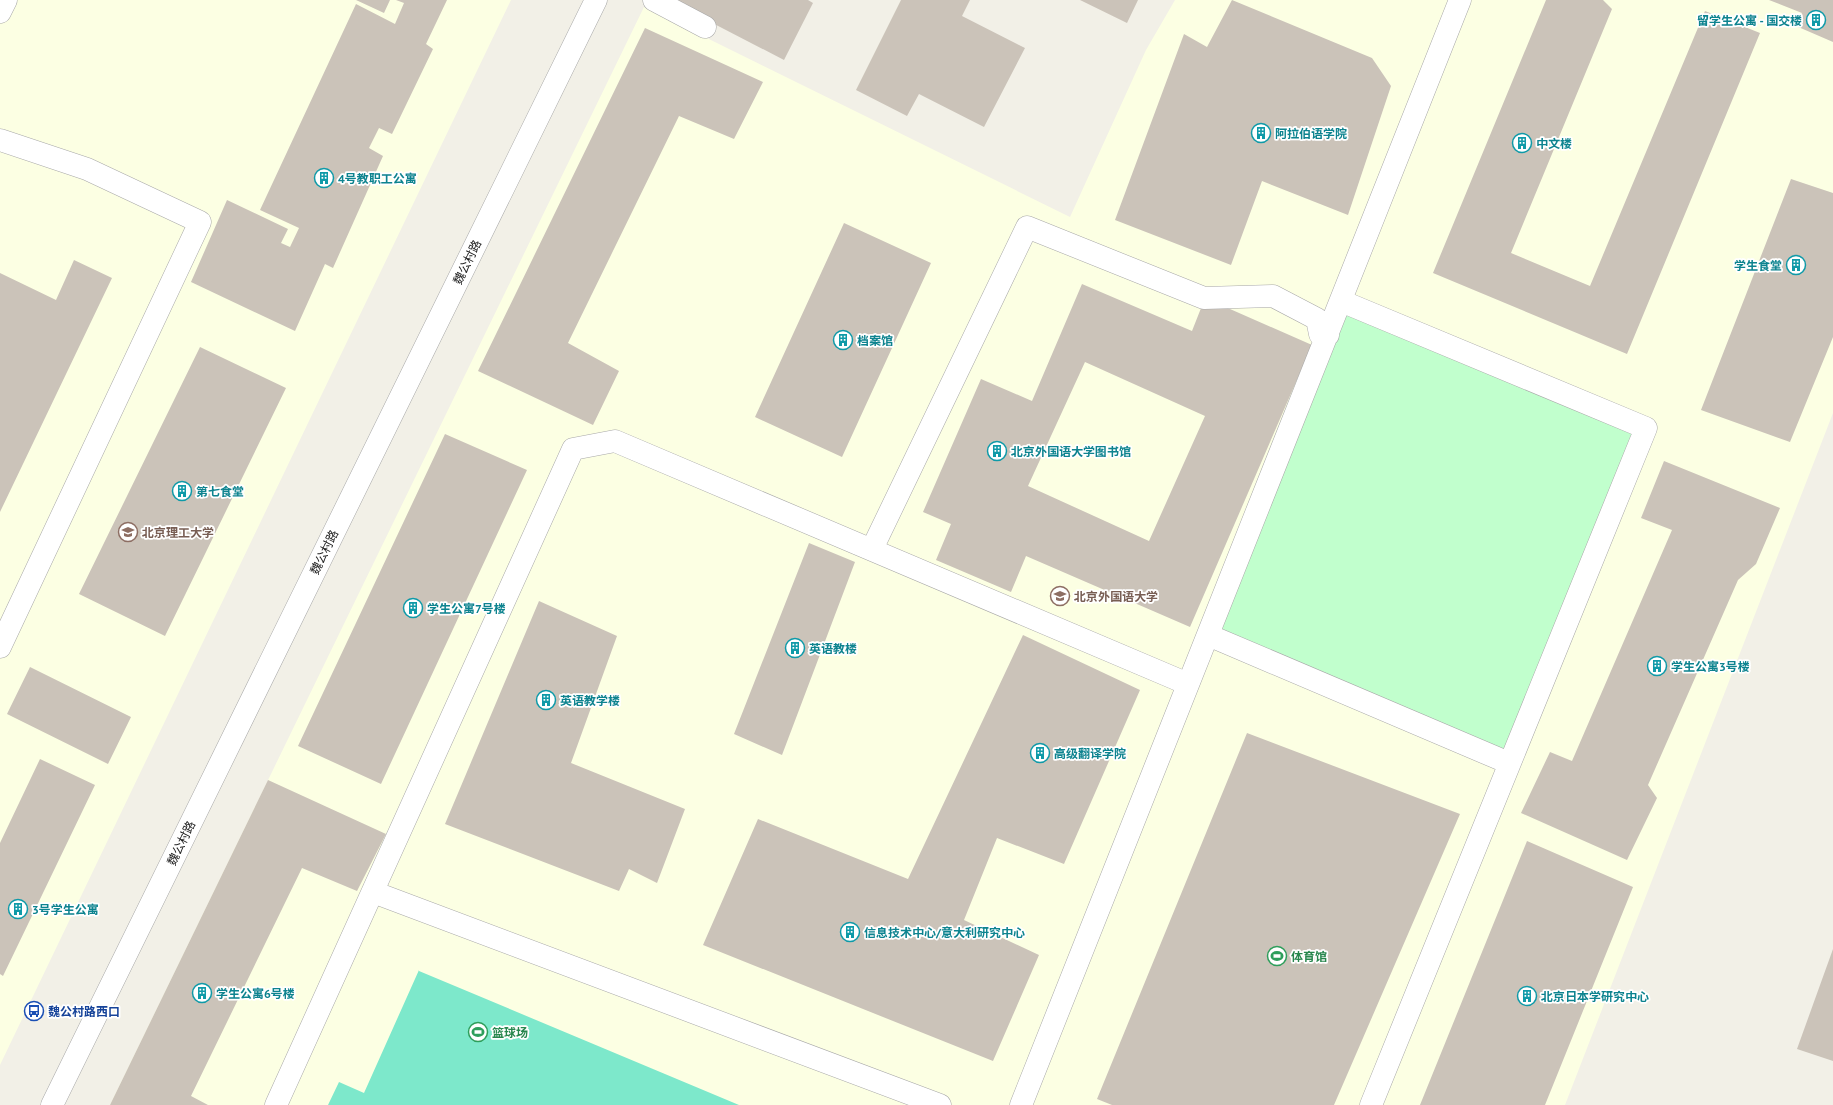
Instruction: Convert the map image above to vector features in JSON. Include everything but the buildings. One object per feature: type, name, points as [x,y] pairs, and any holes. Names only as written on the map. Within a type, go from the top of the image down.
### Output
[{"type":"street","points":[[0,12],[6,0]]},
{"type":"street","name":"魏公村路","points":[[52,1105],[596,0]]},
{"type":"street","points":[[654,0],[705,27]]},
{"type":"street","points":[[1020,1105],[1328,335],[1460,0]]},
{"type":"street","points":[[0,140],[87,169],[200,222],[1,643]]},
{"type":"street","points":[[872,550],[1027,227],[1204,298],[1273,296],[1317,319],[1320,334],[1328,335]]},
{"type":"street","points":[[1341,301],[1646,428],[1371,1105]]},
{"type":"street","points":[[276,1105],[573,449],[615,441],[1188,684]]},
{"type":"street","points":[[1208,635],[1509,763]]},
{"type":"street","points":[[373,892],[940,1105]]},
{"type":"shaded area","name":"北京理工大学","points":[[0,0],[511,0],[0,1065]]},
{"type":"shaded area","name":"北京外国语大学","points":[[1175,0],[1833,0],[1833,413],[1565,1105],[110,1105],[644,7],[1070,217],[1146,50]]},
{"type":"green space","points":[[1347,311],[1635,434],[1504,751],[1220,630]]},
{"type":"green space","name":"篮球场","points":[[419,970],[739,1105],[328,1105],[339,1082],[364,1093]]},
{"type":"place","name":"留学生公寓 - 国交楼","points":[[1816,20]]},
{"type":"place","name":"阿拉伯语学院","points":[[1261,133]]},
{"type":"place","name":"中文楼","points":[[1522,143]]},
{"type":"place","name":"4号教职工公寓","points":[[324,178]]},
{"type":"place","name":"学生食堂","points":[[1796,265]]},
{"type":"place","name":"档案馆","points":[[843,340]]},
{"type":"place","name":"北京外国语大学图书馆","points":[[997,451]]},
{"type":"place","name":"第七食堂","points":[[182,491]]},
{"type":"place","name":"北京理工大学","points":[[128,532]]},
{"type":"place","name":"北京外国语大学","points":[[1060,596]]},
{"type":"place","name":"学生公寓7号楼","points":[[413,608]]},
{"type":"place","name":"英语教楼","points":[[795,648]]},
{"type":"place","name":"学生公寓3号楼","points":[[1657,666]]},
{"type":"place","name":"英语教学楼","points":[[546,700]]},
{"type":"place","name":"高级翻译学院","points":[[1040,753]]},
{"type":"place","name":"3号学生公寓","points":[[18,909]]},
{"type":"place","name":"信息技术中心/意大利研究中心","points":[[850,932]]},
{"type":"place","name":"体育馆","points":[[1277,956]]},
{"type":"place","name":"学生公寓6号楼","points":[[202,993]]},
{"type":"place","name":"北京日本学研究中心","points":[[1527,996]]},
{"type":"place","name":"魏公村路西口","points":[[34,1011]]},
{"type":"place","name":"篮球场","points":[[478,1032]]}]
